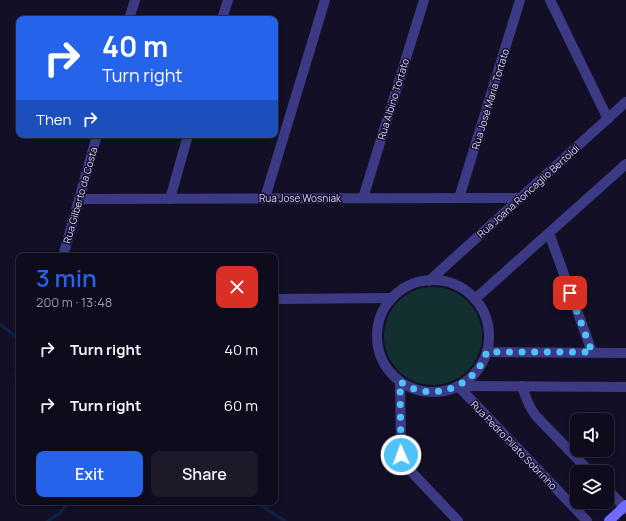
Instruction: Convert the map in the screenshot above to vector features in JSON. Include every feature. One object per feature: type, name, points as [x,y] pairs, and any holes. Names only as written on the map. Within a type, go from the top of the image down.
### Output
[{"type":"main road","points":[[610,521],[625,507]]},
{"type":"street","points":[[130,16],[135,0]]},
{"type":"street","points":[[223,16],[228,0]]},
{"type":"street","points":[[265,198],[325,0]]},
{"type":"street","name":"Rua Albino Tortato","points":[[363,198],[424,0]]},
{"type":"street","name":"Rua José Maria Tortato","points":[[460,198],[520,0]]},
{"type":"street","points":[[550,0],[608,119]]},
{"type":"street","name":"Rua Joana Roncaglio Bertoldi","points":[[429,281],[626,102]]},
{"type":"street","name":"Rua Gilberto da Costa","points":[[64,253],[96,138]]},
{"type":"street","points":[[170,199],[187,138]]},
{"type":"street","points":[[475,299],[549,233],[625,169]]},
{"type":"street","name":"Rua José Wosniak","points":[[79,199],[521,198]]},
{"type":"street","points":[[549,233],[592,352]]},
{"type":"street","points":[[429,281],[446,282],[462,288],[475,299],[485,315],[489,334],[487,352],[480,366],[470,378],[458,386],[444,391],[428,392],[414,389],[400,382],[389,371],[381,357],[377,342],[378,326],[383,311],[392,298],[403,289],[416,283],[429,281]]},
{"type":"street","points":[[278,299],[392,298]]},
{"type":"street","points":[[487,352],[626,352]]},
{"type":"street","points":[[400,382],[401,448],[404,464],[458,521]]},
{"type":"street","points":[[458,386],[626,387]]},
{"type":"street","name":"Rua Pedro Pilato Sobrinho","points":[[458,386],[587,521]]},
{"type":"street","points":[[522,386],[526,401],[533,412],[583,465]]},
{"type":"street","points":[[614,497],[625,507]]},
{"type":"green space","points":[[433,287],[452,291],[468,301],[478,317],[482,336],[478,355],[468,371],[452,381],[433,385],[414,381],[398,371],[388,355],[384,336],[388,317],[398,301],[414,291]]},
{"type":"waterway","points":[[0,324],[16,337]]},
{"type":"waterway","points":[[48,521],[60,513],[67,505]]},
{"type":"waterway","points":[[261,505],[285,521]]},
{"type":"route","points":[[401,455],[400,382],[414,389],[428,392],[444,391],[458,386],[470,378],[480,366],[487,352],[592,352],[570,293]]}]
